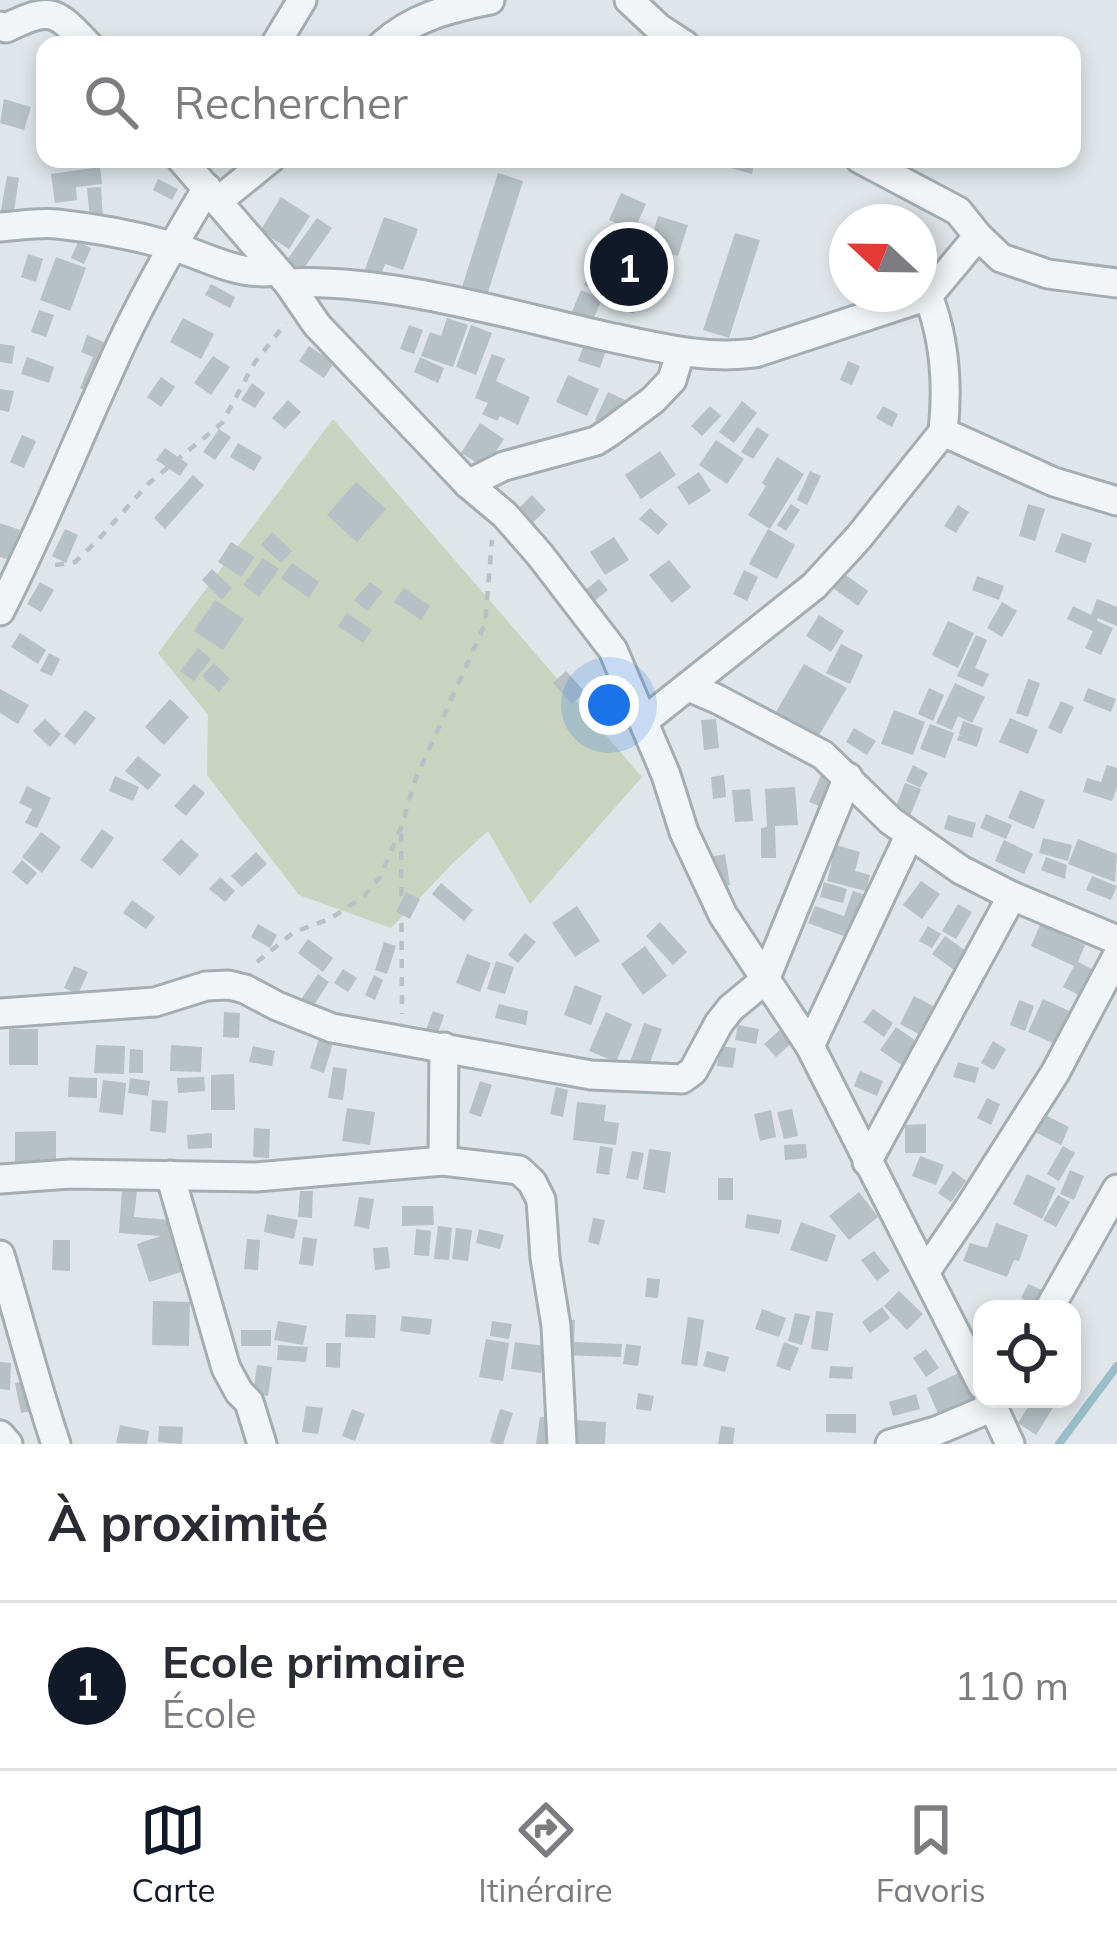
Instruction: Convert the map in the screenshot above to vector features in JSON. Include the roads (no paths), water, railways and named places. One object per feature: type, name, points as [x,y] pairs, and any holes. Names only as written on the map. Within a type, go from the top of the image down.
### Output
[{"type":"street","points":[[280,36],[302,0]]},
{"type":"street","points":[[394,36],[411,23],[448,8],[490,0]]},
{"type":"street","points":[[629,0],[671,36]]},
{"type":"street","points":[[0,26],[6,28],[43,13],[60,16],[79,36]]},
{"type":"street","points":[[201,176],[233,168]]},
{"type":"street","points":[[877,168],[958,211],[1001,258],[1048,274],[1117,284]]},
{"type":"street","points":[[0,610],[201,176]]},
{"type":"street","points":[[201,176],[317,325],[468,484],[505,515],[613,650],[684,832],[724,915],[810,1046],[973,1364]]},
{"type":"street","points":[[0,227],[53,223],[128,235],[289,287],[320,282],[418,295],[680,352],[755,353],[879,312]]},
{"type":"street","points":[[937,285],[978,236]]},
{"type":"street","points":[[644,722],[814,586],[860,537],[943,432],[943,357],[934,312]]},
{"type":"street","points":[[468,484],[504,466],[610,433],[672,380],[680,352]]},
{"type":"street","points":[[943,432],[1054,482],[1117,500]]},
{"type":"street","points":[[689,688],[823,754],[909,836],[961,870],[1117,940]]},
{"type":"street","points":[[0,1013],[155,1002],[206,986],[229,985],[332,1028],[591,1076],[682,1079],[694,1071],[731,1008],[765,980],[848,777]]},
{"type":"street","points":[[810,1046],[909,836]]},
{"type":"street","points":[[867,1162],[1012,896]]},
{"type":"street","points":[[926,1271],[1055,1072],[1117,956]]},
{"type":"street","points":[[442,1161],[444,1047]]},
{"type":"street","points":[[0,1179],[70,1174],[256,1177],[442,1161],[518,1170],[532,1182],[541,1200],[556,1326],[562,1444]]},
{"type":"street","points":[[170,1174],[226,1368],[249,1402],[262,1444]]},
{"type":"street","points":[[1054,1300],[1117,1190]]},
{"type":"street","points":[[0,1255],[56,1444]]},
{"type":"street","points":[[890,1444],[937,1431],[974,1408]]},
{"type":"street","points":[[994,1408],[1010,1444]]},
{"type":"street","points":[[0,1435],[8,1444]]},
{"type":"waterway","points":[[1059,1444],[1117,1366]]},
{"type":"place","name":"Ecole primaire","points":[[629,267]]}]
